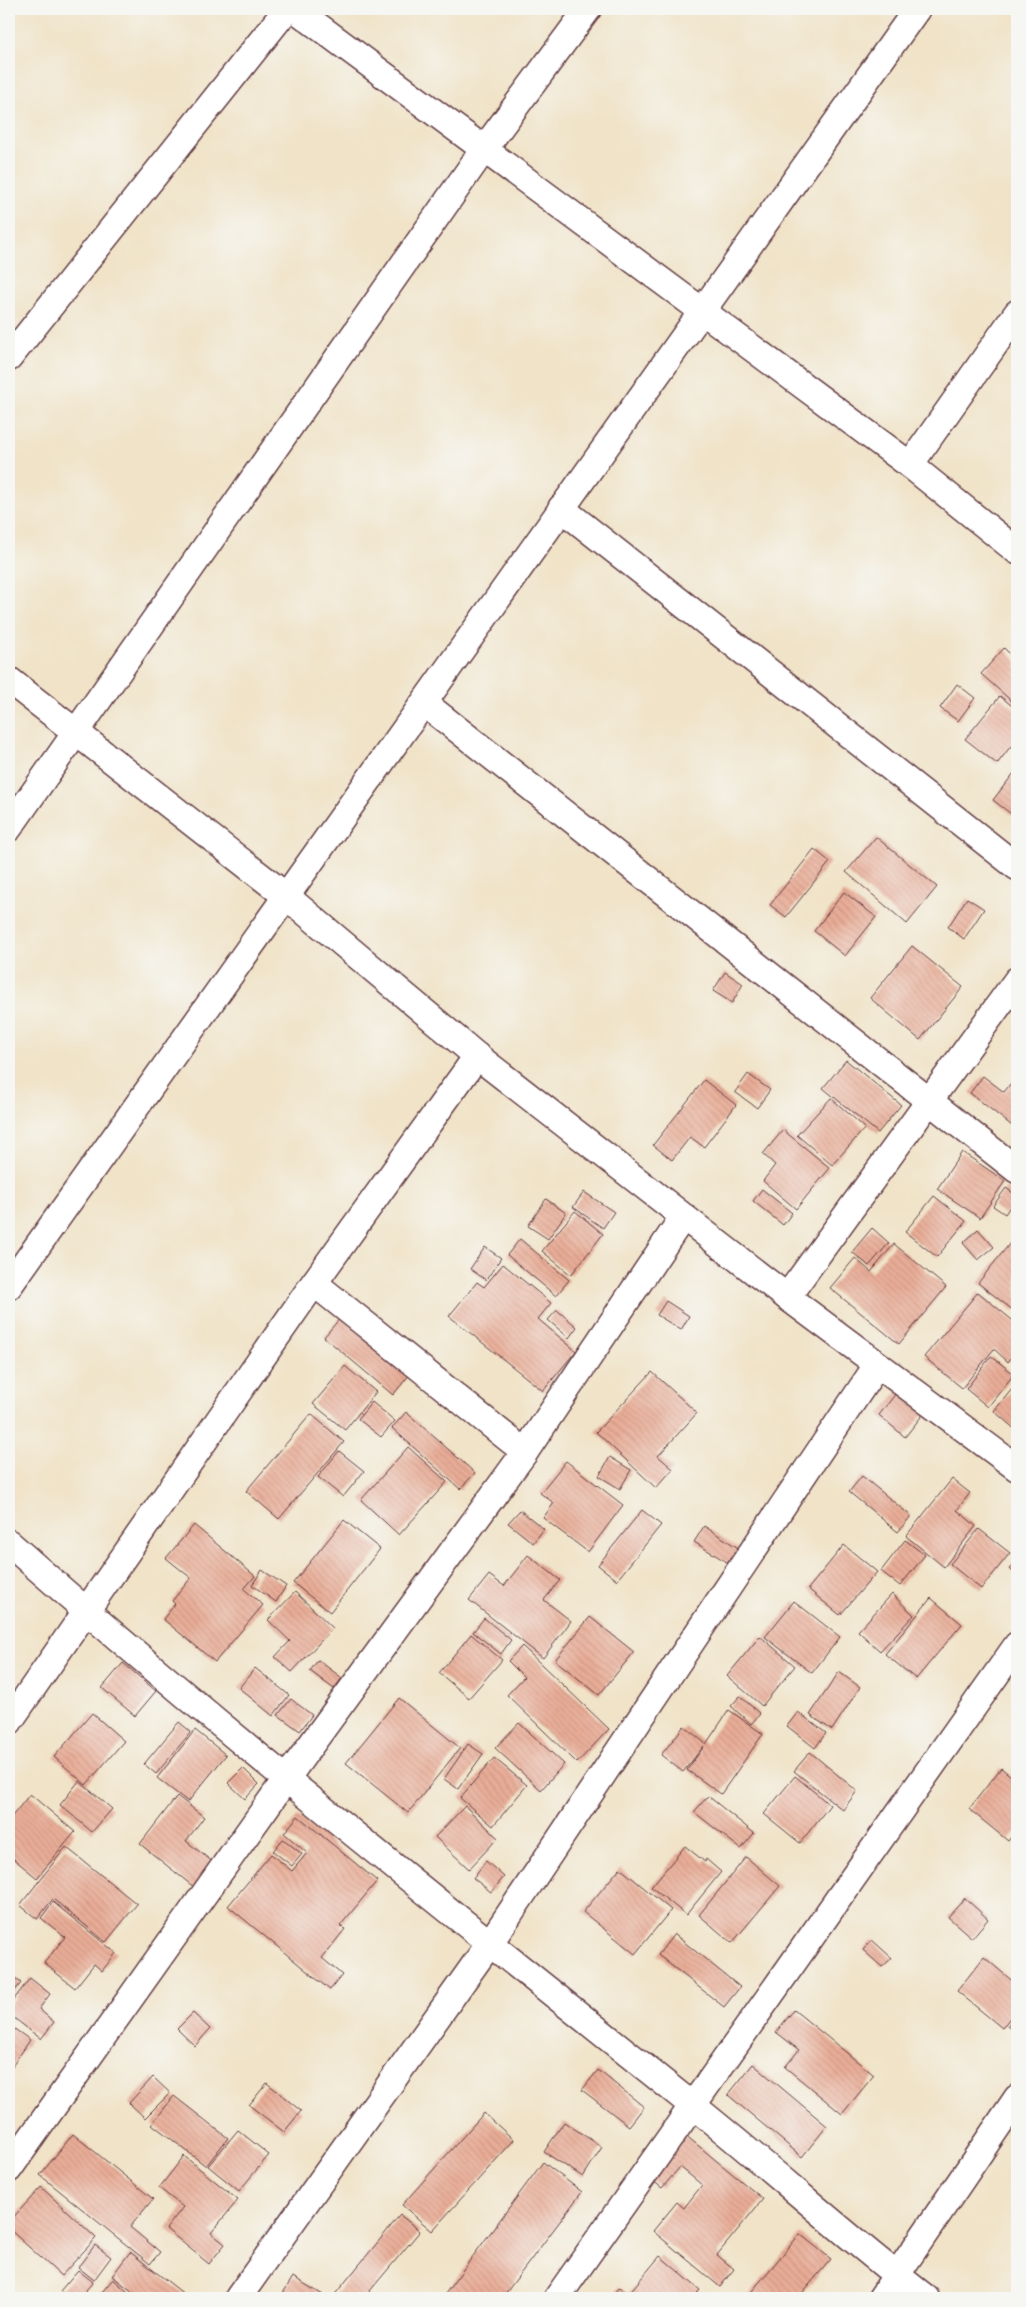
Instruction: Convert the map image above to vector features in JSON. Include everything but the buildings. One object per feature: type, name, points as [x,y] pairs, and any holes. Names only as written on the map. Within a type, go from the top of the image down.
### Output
[{"type":"street","points":[[9,358],[287,9]]},
{"type":"street","points":[[295,9],[910,465],[1017,551]]},
{"type":"street","points":[[9,828],[484,149],[588,9]]},
{"type":"street","points":[[9,1286],[917,9]]},
{"type":"street","points":[[910,465],[1017,313]]},
{"type":"street","points":[[561,508],[1017,867]]},
{"type":"street","points":[[9,680],[77,731],[286,896],[477,1056],[683,1217],[877,1365],[1017,1468]]},
{"type":"street","points":[[424,703],[1017,1170]]},
{"type":"street","points":[[788,1297],[1017,980]]},
{"type":"street","points":[[9,1722],[314,1283],[477,1056]]},
{"type":"street","points":[[9,2169],[286,1779],[524,1452],[683,1217]]},
{"type":"street","points":[[314,1283],[524,1452]]},
{"type":"street","points":[[238,2298],[490,1943],[877,1365]]},
{"type":"street","points":[[9,1543],[87,1612],[286,1779],[694,2106],[897,2276],[926,2298]]},
{"type":"street","points":[[557,2298],[1017,1645]]},
{"type":"street","points":[[881,2298],[1013,2113]]}]
